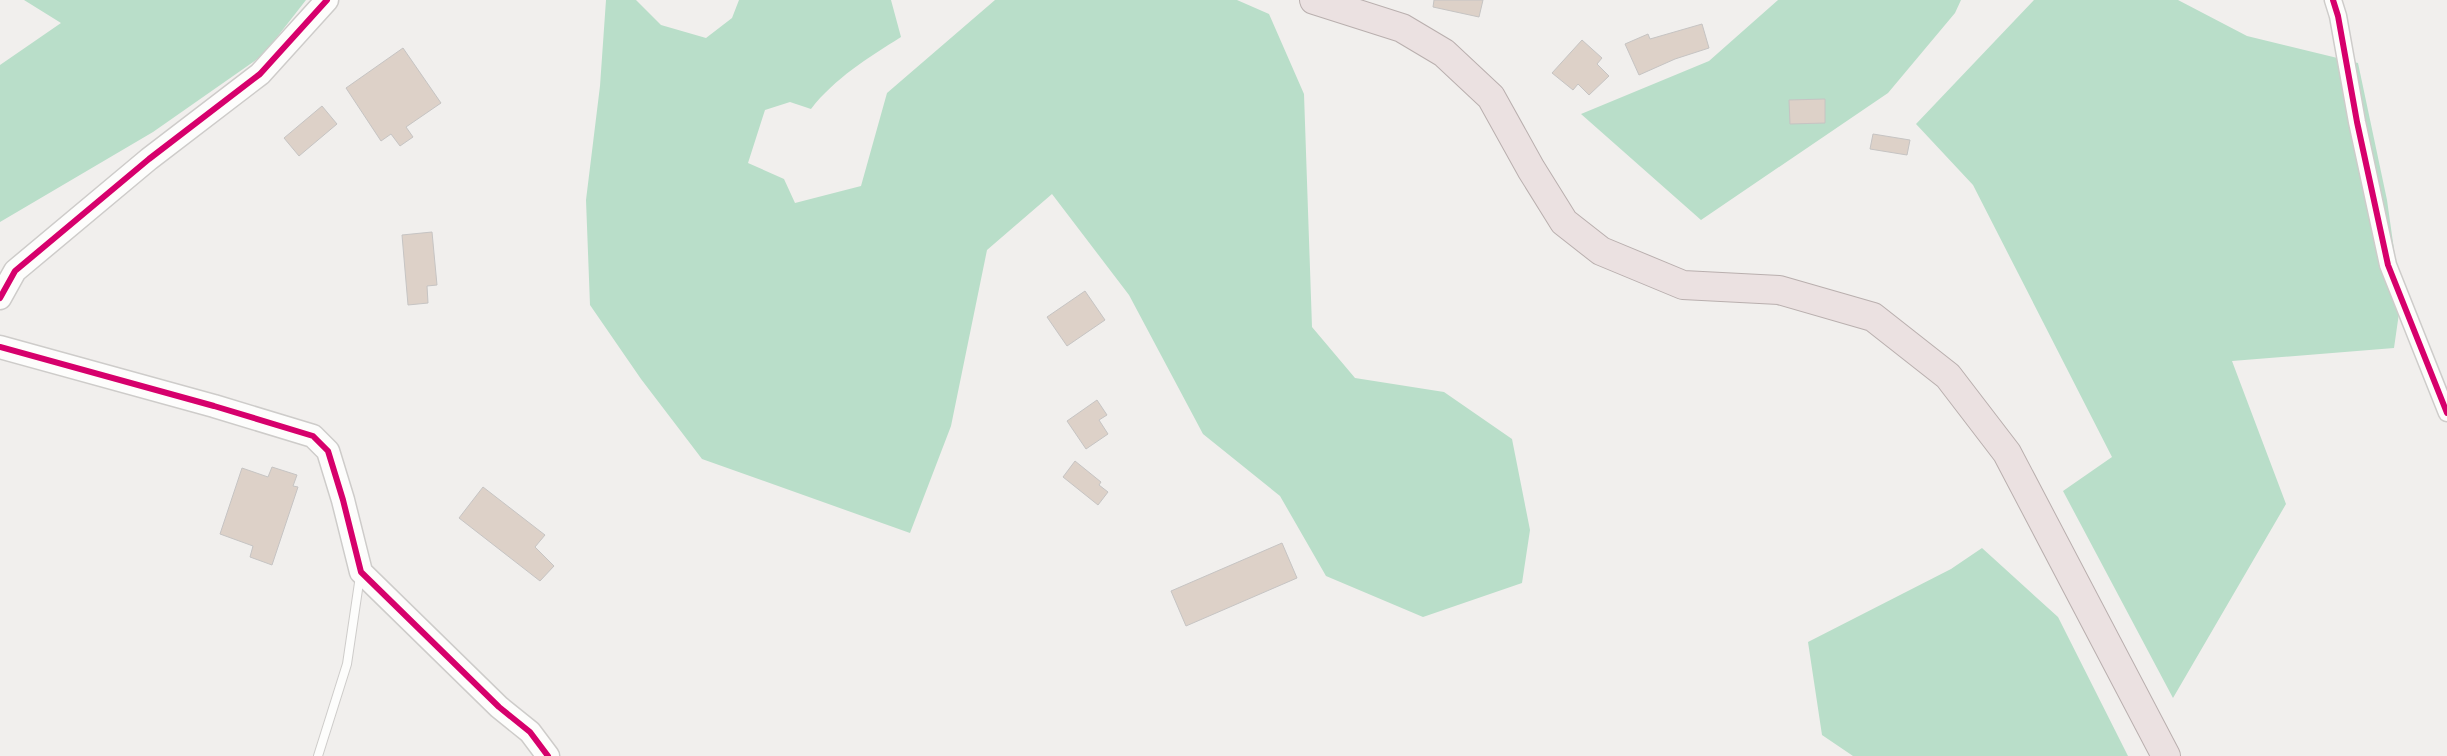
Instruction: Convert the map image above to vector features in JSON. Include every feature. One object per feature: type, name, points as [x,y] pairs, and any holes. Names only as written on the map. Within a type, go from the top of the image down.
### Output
[{"type":"highway","points":[[1314,0],[1402,28],[1444,53],[1491,97],[1531,169],[1564,222],[1601,251],[1683,284],[1779,290],[1873,317],[1948,376],[2007,453],[2166,756]]},
{"type":"street","points":[[0,298],[15,272],[149,159],[260,74],[327,0]]},
{"type":"street","points":[[2333,0],[2338,16],[2357,122],[2388,265],[2447,413]]},
{"type":"street","points":[[0,347],[214,406],[313,436],[328,451],[343,500],[361,572],[499,707],[564,756]]},
{"type":"street","points":[[530,732],[548,756]]},
{"type":"lane","points":[[318,756],[347,664],[361,572]]},
{"type":"green space","points":[[24,0],[306,0],[263,55],[153,132],[0,222],[0,65],[61,23]]},
{"type":"green space","points":[[606,0],[636,0],[661,25],[706,38],[732,18],[739,0],[891,0],[901,37],[841,78],[811,109],[790,102],[765,110],[748,163],[784,179],[795,203],[861,186],[887,93],[995,0],[1237,0],[1269,14],[1304,94],[1312,327],[1355,378],[1444,392],[1512,439],[1530,530],[1522,583],[1423,617],[1326,576],[1280,496],[1203,434],[1129,295],[1052,194],[987,250],[951,426],[910,533],[702,459],[641,379],[590,305],[586,200],[600,86]]},
{"type":"green space","points":[[1778,0],[1961,0],[1955,13],[1888,93],[1701,220],[1581,114],[1709,61]]},
{"type":"green space","points":[[2034,0],[2178,0],[2247,36],[2358,63],[2387,200],[2401,299],[2394,348],[2232,361],[2286,504],[2173,698],[2063,491],[2112,457],[1973,185],[1916,124]]},
{"type":"green space","points":[[1982,548],[2058,617],[2128,756],[1853,756],[1822,735],[1808,642],[1951,569]]},
{"type":"building","points":[[1434,0],[1483,0],[1479,17],[1433,7]]},
{"type":"building","points":[[1702,24],[1709,48],[1675,59],[1639,75],[1625,44],[1648,34],[1650,39]]},
{"type":"building","points":[[1582,40],[1602,58],[1597,64],[1609,76],[1589,95],[1578,84],[1573,90],[1552,73]]},
{"type":"building","points":[[403,48],[441,103],[406,127],[413,137],[400,146],[391,134],[381,141],[346,88]]},
{"type":"building","points":[[1825,99],[1825,123],[1790,124],[1789,100]]},
{"type":"building","points":[[322,106],[337,124],[299,156],[284,138]]},
{"type":"building","points":[[1873,134],[1910,140],[1907,155],[1870,149]]},
{"type":"building","points":[[432,232],[437,285],[427,286],[428,303],[408,305],[402,235]]},
{"type":"building","points":[[1085,291],[1105,320],[1067,346],[1047,317]]},
{"type":"building","points":[[1097,400],[1107,415],[1099,420],[1108,434],[1086,449],[1067,421]]},
{"type":"building","points":[[1075,461],[1101,482],[1099,485],[1108,492],[1098,505],[1063,477]]},
{"type":"building","points":[[272,467],[297,475],[293,486],[298,487],[272,565],[250,557],[253,546],[220,534],[242,468],[268,477]]},
{"type":"building","points":[[483,487],[545,535],[535,547],[554,566],[540,581],[459,518]]},
{"type":"building","points":[[1282,543],[1297,578],[1186,626],[1171,591]]},
{"type":"cycle path","points":[[0,298],[15,271],[149,159],[260,74],[327,0]]},
{"type":"cycle path","points":[[2333,0],[2338,16],[2357,122],[2388,265],[2447,413]]},
{"type":"cycle path","points":[[0,347],[214,406],[313,436],[328,451],[343,500],[361,572],[499,707],[530,732],[548,756]]}]
